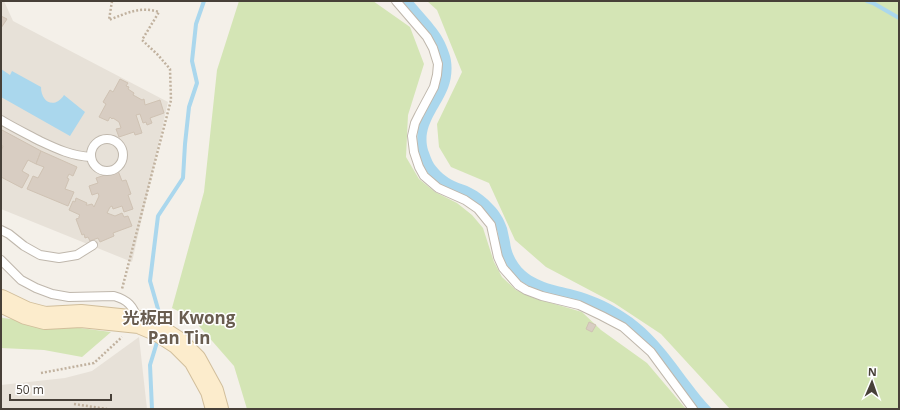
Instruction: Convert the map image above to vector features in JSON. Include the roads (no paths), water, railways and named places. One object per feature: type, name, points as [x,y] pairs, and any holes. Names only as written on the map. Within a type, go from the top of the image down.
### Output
[{"type":"main road","points":[[1,301],[26,313],[45,318],[81,316],[149,326],[178,343],[195,360],[212,391],[217,409]]},
{"type":"lane","points":[[396,1],[427,37],[433,48],[438,64],[434,87],[415,123],[412,136],[414,152],[424,176],[438,188],[465,200],[478,209],[491,225],[498,257],[503,268],[518,285],[526,290],[542,296],[579,305],[623,327],[651,352],[693,409]]},
{"type":"lane","points":[[1,120],[59,150],[75,155],[91,157]]},
{"type":"lane","points":[[1,230],[40,256],[59,258],[77,255],[93,246]]},
{"type":"lane","points":[[1,260],[21,280],[52,294],[69,297],[114,296],[120,298],[126,301],[149,326]]},
{"type":"water","points":[[400,1],[413,1],[429,19],[443,38],[451,61],[452,70],[445,96],[432,118],[427,133],[428,150],[436,167],[443,174],[456,182],[480,193],[495,207],[506,225],[513,254],[517,262],[525,271],[531,276],[545,282],[581,292],[604,301],[639,323],[672,358],[712,409],[697,409],[624,324],[607,314],[577,301],[537,290],[520,281],[506,264],[499,246],[497,230],[485,211],[477,203],[446,189],[431,177],[421,161],[417,143],[417,134],[419,124],[441,66]]},
{"type":"water","points":[[1,69],[10,75],[12,71],[41,87],[43,97],[49,102],[57,102],[64,95],[85,112],[70,136],[1,97]]},
{"type":"waterway","points":[[162,323],[150,281],[158,216],[183,178],[189,107],[197,83],[192,61],[196,24],[204,1]]},
{"type":"waterway","points":[[867,1],[899,18]]},
{"type":"waterway","points":[[152,409],[150,365],[158,339]]},
{"type":"district","name":"光板田 Kwong Pan Tin","points":[[179,327]]}]
